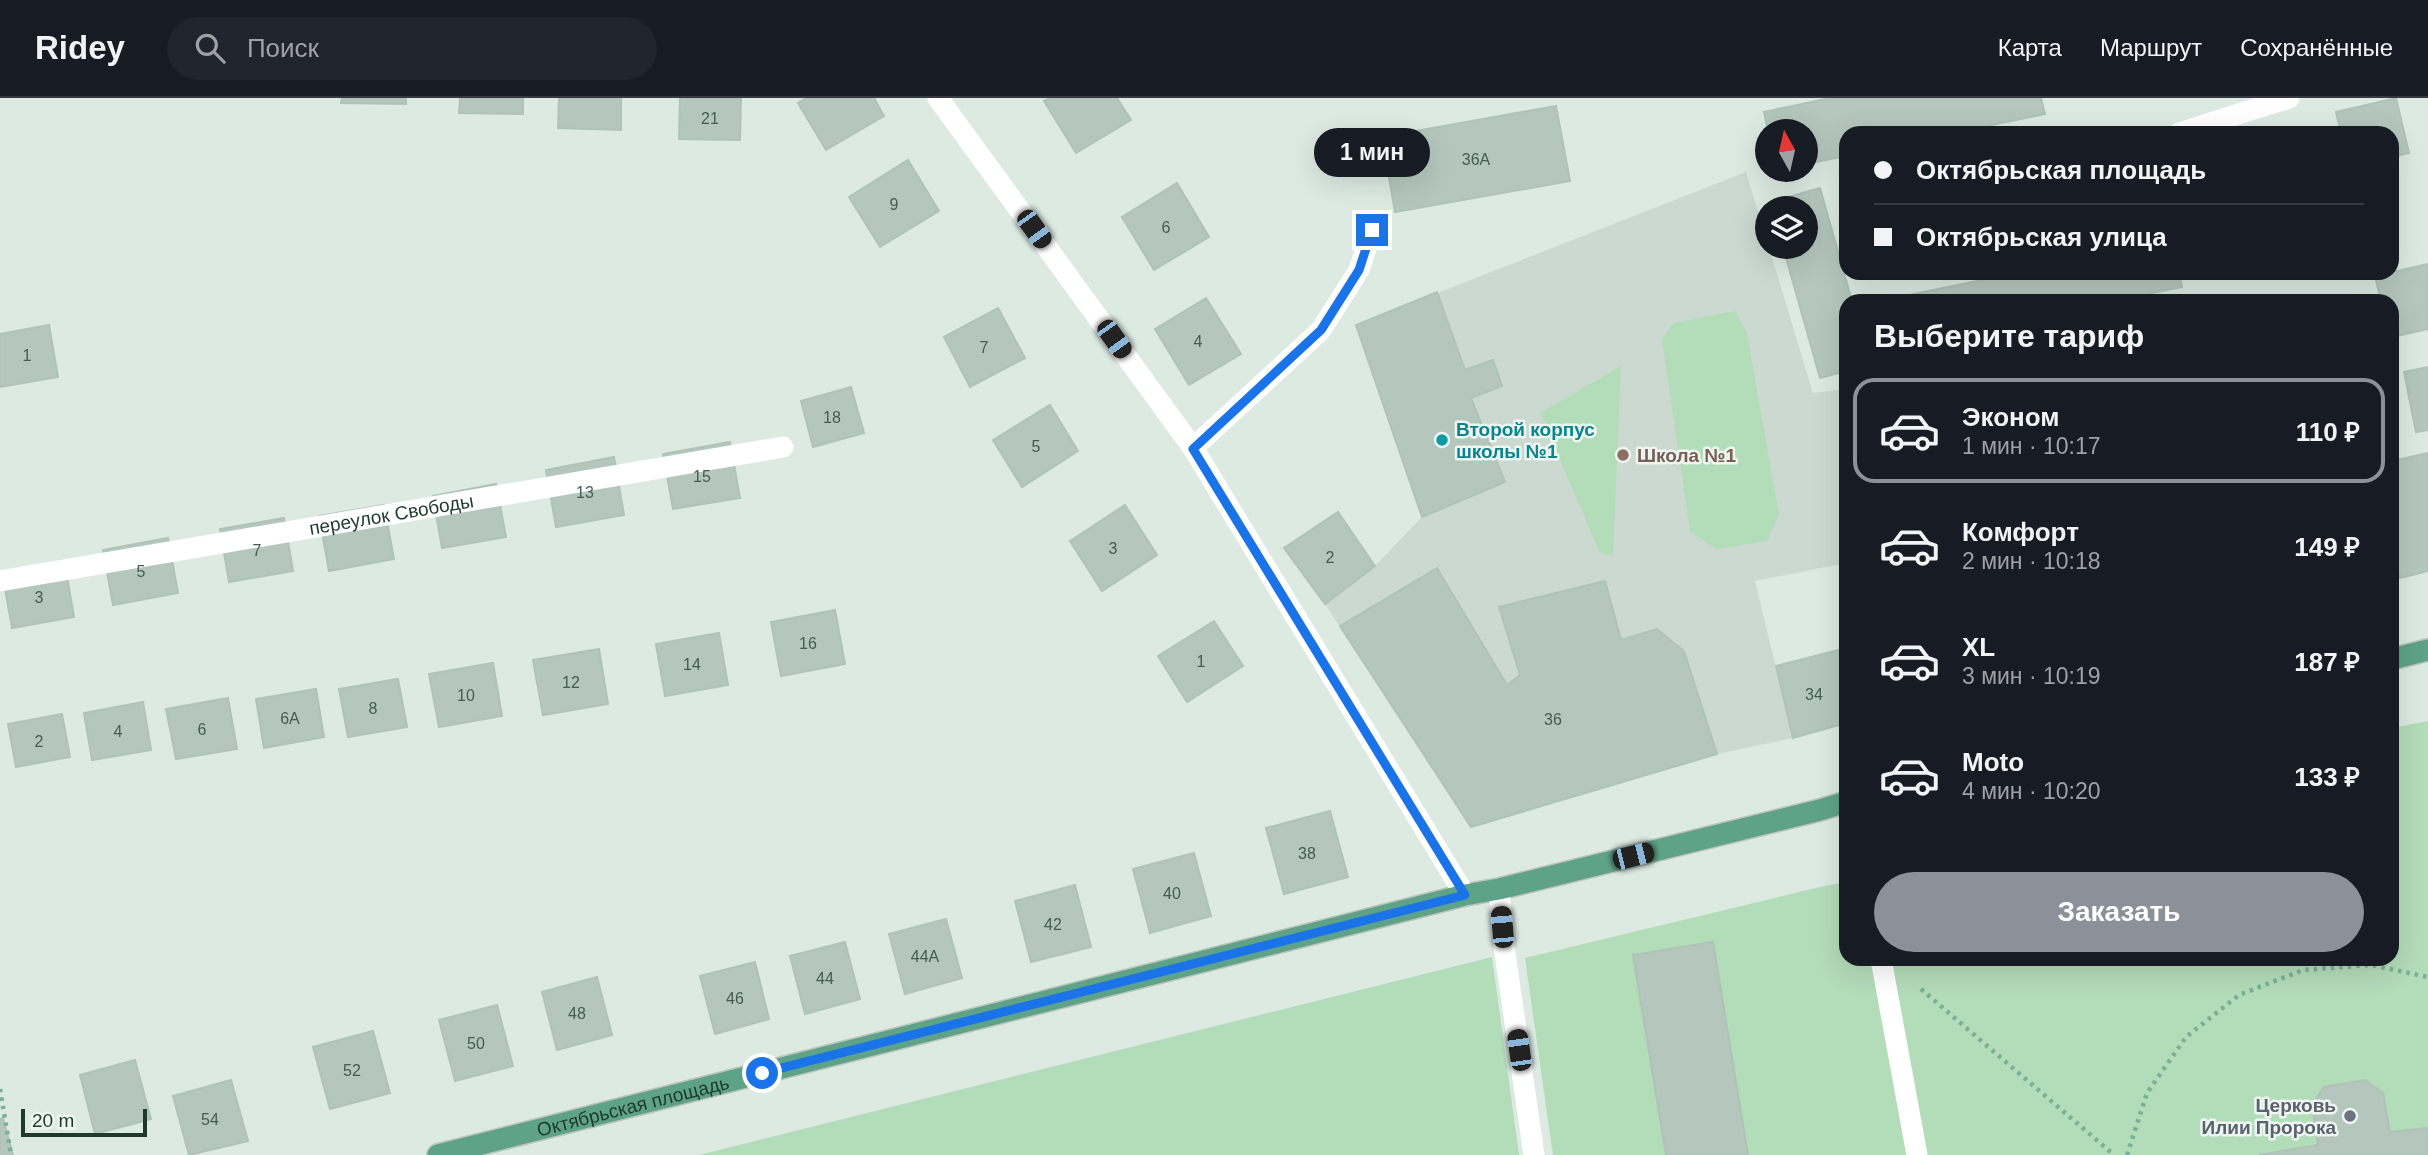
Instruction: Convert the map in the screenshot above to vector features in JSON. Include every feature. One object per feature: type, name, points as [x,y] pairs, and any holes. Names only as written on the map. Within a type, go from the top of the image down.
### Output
[{"type":"main road","points":[[2399,657],[2428,650]]},
{"type":"main road","name":"Октябрьская площадь","points":[[439,1155],[1465,895],[1499,890],[1839,804]]},
{"type":"street","points":[[939,98],[1193,449],[1465,895]]},
{"type":"street","points":[[2201,126],[2289,98]]},
{"type":"street","points":[[1193,449],[1321,330],[1359,270],[1372,230]]},
{"type":"street","name":"переулок Свободы","points":[[0,581],[783,447]]},
{"type":"street","points":[[1499,890],[1504,946],[1534,1155]]},
{"type":"street","points":[[1882,966],[1917,1155]]},
{"type":"path","points":[[2127,1155],[2147,1093],[2186,1037],[2239,995],[2303,970],[2357,966]]},
{"type":"path","points":[[2376,966],[2428,977]]},
{"type":"path","points":[[1916,986],[2114,1155]]},
{"type":"path","points":[[0,1089],[11,1155]]},
{"type":"shaded area","name":"Школа №1","points":[[1746,172],[1755,202],[1755,259],[1772,259],[1813,393],[1839,390],[1839,564],[1755,581],[1793,738],[1717,754],[1471,827],[1325,604],[1375,566],[1422,517],[1356,325]]},
{"type":"green space","points":[[1735,311],[1747,333],[1779,515],[1767,541],[1716,549],[1690,531],[1662,339],[1674,323]]},
{"type":"green space","points":[[1621,366],[1612,555],[1600,553],[1540,413]]},
{"type":"green space","points":[[2428,721],[2428,1155],[1553,1155],[1525,958],[1820,887],[1839,883],[1839,966],[2399,966],[2399,727]]},
{"type":"green space","points":[[1492,957],[1519,1155],[699,1155]]},
{"type":"building","points":[[342,98],[406,98],[406,104],[341,103]]},
{"type":"building","points":[[460,98],[523,98],[523,114],[459,113]]},
{"type":"building","points":[[559,98],[621,98],[621,130],[558,128]]},
{"type":"building","points":[[680,98],[741,98],[740,140],[679,139]]},
{"type":"building","points":[[806,98],[874,98],[884,116],[826,150],[798,103]]},
{"type":"building","points":[[1050,98],[1117,98],[1131,120],[1076,153],[1044,101]]},
{"type":"building","points":[[1830,98],[2041,98],[2045,114],[1988,126],[1839,126],[1839,157],[1818,162],[1818,119],[1765,119],[1764,112]]},
{"type":"building","points":[[2396,98],[2409,153],[2399,155],[2399,126],[2339,126],[2336,112]]},
{"type":"building","points":[[1556,106],[1570,181],[1395,212],[1382,137]]},
{"type":"building","points":[[908,160],[939,211],[880,247],[849,197]]},
{"type":"building","points":[[1177,183],[1209,237],[1154,270],[1122,217]]},
{"type":"building","points":[[1820,188],[1839,255],[1839,280],[1846,280],[1850,294],[1839,294],[1839,373],[1820,378],[1786,259],[1818,259],[1818,196],[1791,196]]},
{"type":"building","points":[[2428,264],[2428,329],[2399,335],[2399,294],[2379,294],[2376,280],[2399,280],[2399,271]]},
{"type":"building","points":[[1982,280],[2180,280],[2182,287],[2148,294],[1914,294]]},
{"type":"building","name":"Второй корпус школы №1","points":[[1437,292],[1465,370],[1493,360],[1502,386],[1471,398],[1505,482],[1422,517],[1356,325]]},
{"type":"building","points":[[1206,298],[1241,354],[1189,385],[1155,329]]},
{"type":"building","points":[[998,308],[1025,358],[970,387],[944,337]]},
{"type":"building","points":[[49,325],[58,377],[0,387],[0,334]]},
{"type":"building","points":[[2428,367],[2428,430],[2416,432],[2404,372]]},
{"type":"building","points":[[851,387],[864,433],[813,447],[801,401]]},
{"type":"building","points":[[1050,405],[1078,451],[1022,487],[993,440]]},
{"type":"building","points":[[730,442],[740,498],[673,509],[663,454]]},
{"type":"building","points":[[2428,453],[2428,571],[2400,578],[2399,574],[2399,459]]},
{"type":"building","points":[[614,457],[624,515],[556,527],[546,470]]},
{"type":"building","points":[[496,484],[506,537],[442,548],[433,496]]},
{"type":"building","points":[[384,505],[394,559],[329,571],[319,516]]},
{"type":"building","points":[[1125,505],[1157,555],[1102,591],[1070,541]]},
{"type":"building","points":[[1338,512],[1375,566],[1325,604],[1284,548]]},
{"type":"building","points":[[284,518],[293,571],[229,582],[220,529]]},
{"type":"building","points":[[168,538],[178,593],[113,605],[103,550]]},
{"type":"building","points":[[65,565],[74,617],[12,628],[3,577]]},
{"type":"building","points":[[1437,568],[1507,685],[1520,675],[1499,607],[1605,581],[1621,640],[1657,629],[1684,651],[1717,754],[1471,827],[1340,626]]},
{"type":"building","points":[[835,610],[845,664],[781,676],[771,622]]},
{"type":"building","points":[[1214,621],[1243,666],[1187,702],[1158,656]]},
{"type":"building","points":[[719,633],[728,685],[665,696],[656,644]]},
{"type":"building","points":[[599,649],[608,704],[543,715],[533,660]]},
{"type":"building","points":[[1839,650],[1839,725],[1793,738],[1776,666]]},
{"type":"building","points":[[493,663],[502,716],[439,727],[429,674]]},
{"type":"building","points":[[398,679],[407,727],[348,737],[339,689]]},
{"type":"building","points":[[316,689],[324,737],[264,748],[256,699]]},
{"type":"building","points":[[228,698],[237,749],[176,759],[166,709]]},
{"type":"building","points":[[143,702],[151,750],[92,760],[84,713]]},
{"type":"building","points":[[62,714],[70,757],[16,767],[8,724]]},
{"type":"building","points":[[1330,811],[1348,877],[1284,894],[1266,828]]},
{"type":"building","points":[[1194,853],[1211,916],[1150,933],[1133,869]]},
{"type":"building","points":[[1075,885],[1091,947],[1031,962],[1015,901]]},
{"type":"building","points":[[946,919],[962,978],[905,994],[889,934]]},
{"type":"building","points":[[845,942],[860,999],[805,1014],[790,956]]},
{"type":"building","points":[[1713,942],[1748,1155],[1666,1155],[1633,955]]},
{"type":"building","points":[[755,962],[769,1019],[715,1034],[700,976]]},
{"type":"building","points":[[597,977],[612,1035],[557,1050],[542,992]]},
{"type":"building","points":[[497,1005],[513,1066],[455,1081],[439,1020]]},
{"type":"building","points":[[373,1031],[390,1093],[330,1109],[313,1047]]},
{"type":"building","points":[[135,1060],[151,1119],[95,1134],[80,1075]]},
{"type":"building","points":[[231,1080],[248,1141],[189,1155],[173,1096]]},
{"type":"building","name":"Церковь Илии Пророка","points":[[2365,1080],[2383,1093],[2390,1132],[2428,1128],[2428,1155],[2259,1155],[2318,1145],[2312,1105],[2324,1087]]},
{"type":"building","points":[[3,1118],[13,1155],[0,1155],[0,1119]]},
{"type":"place","name":"Второй корпус школы №1","points":[[1442,440]]},
{"type":"place","name":"Школа №1","points":[[1623,455]]},
{"type":"place","name":"Церковь Илии Пророка","points":[[2350,1116]]},
{"type":"route","points":[[762,1073],[1465,895],[1193,449],[1321,330],[1359,270],[1372,230]]}]
